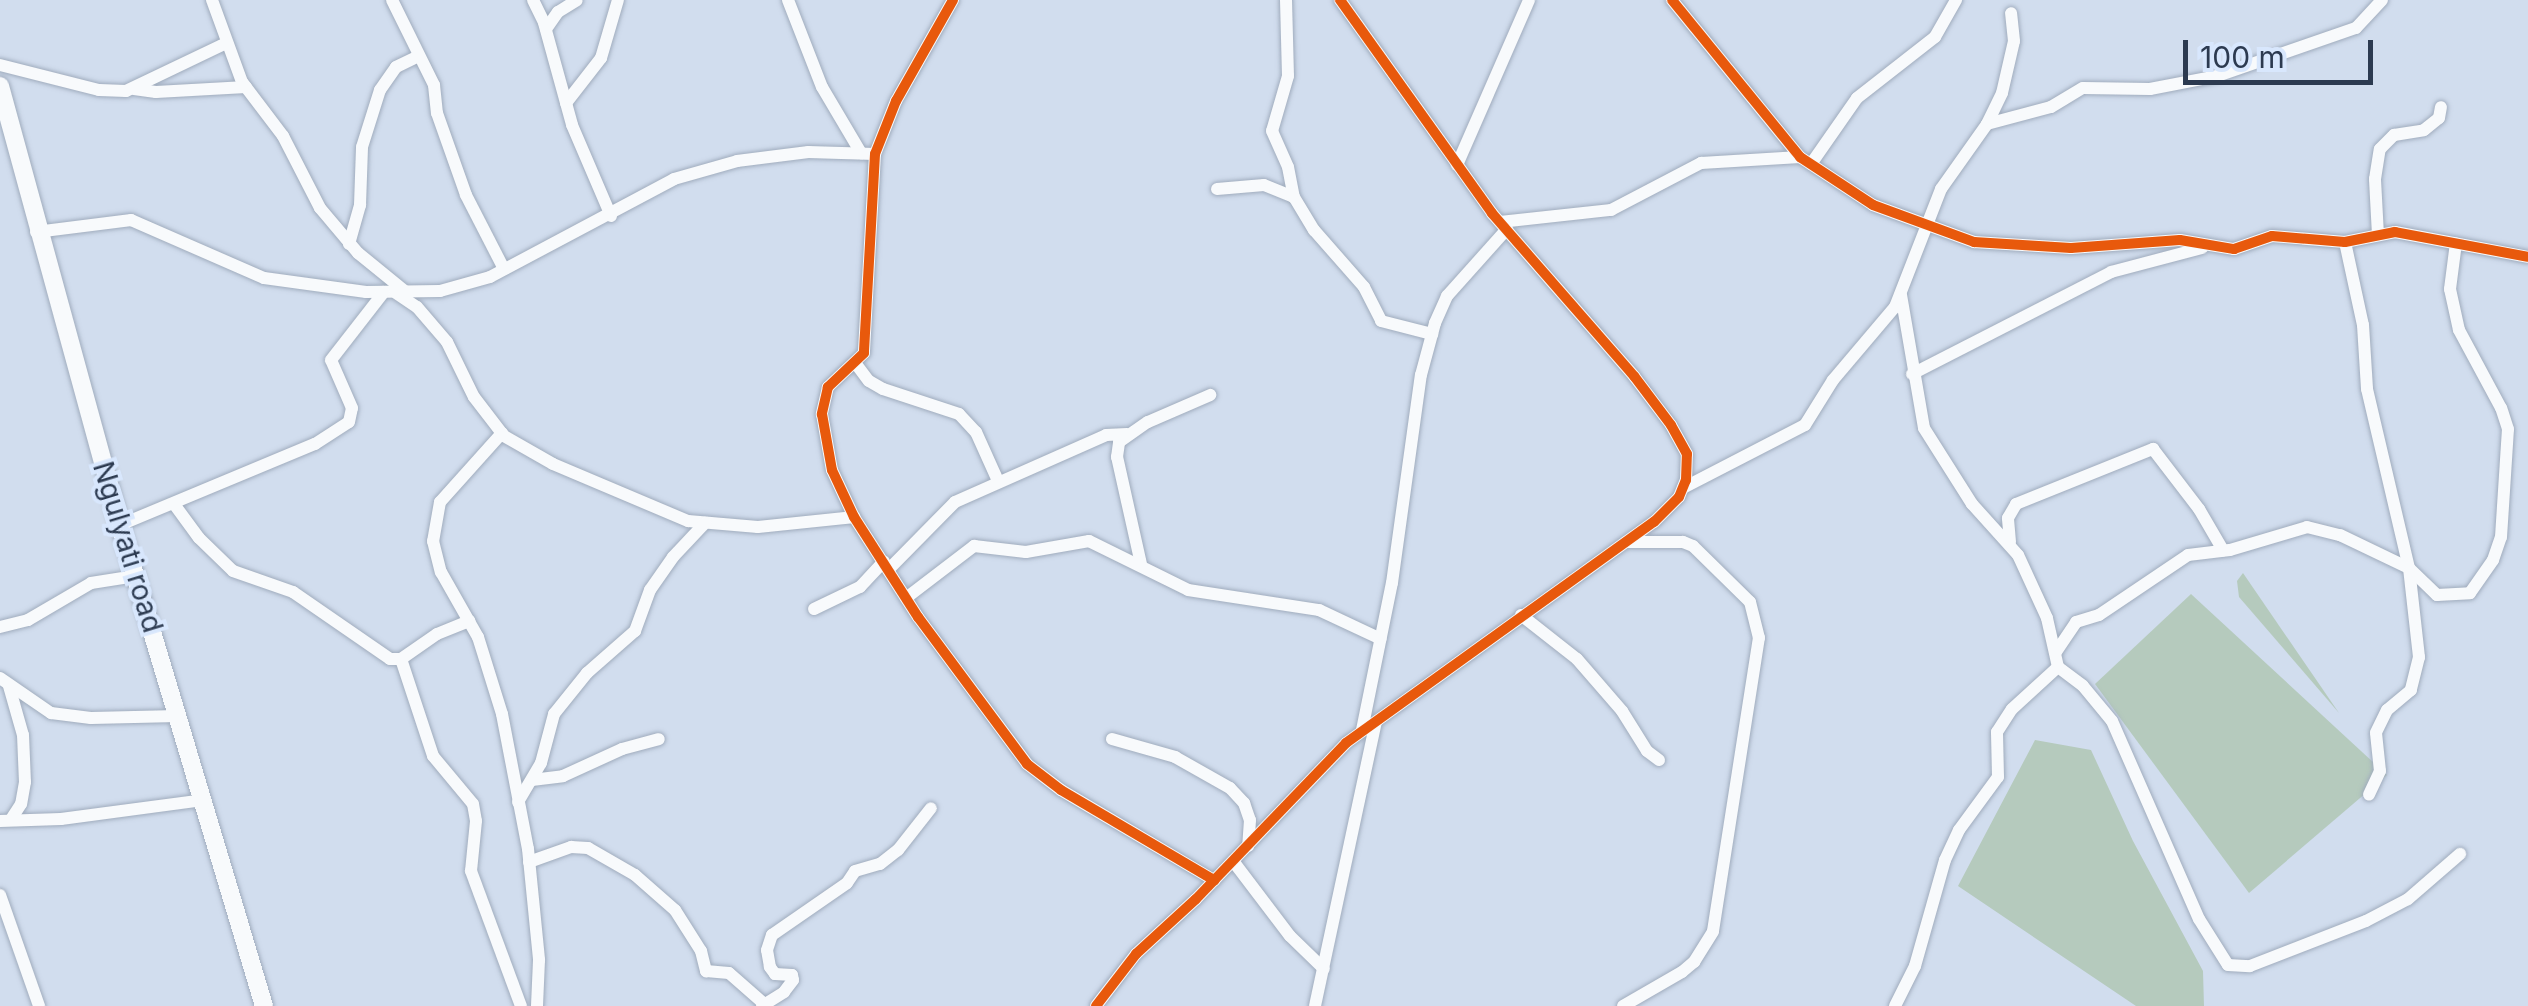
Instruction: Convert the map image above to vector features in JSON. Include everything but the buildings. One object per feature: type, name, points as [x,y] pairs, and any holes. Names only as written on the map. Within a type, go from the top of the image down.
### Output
[{"type":"main road","name":"Ngulyati road","points":[[0,86],[36,232],[120,525],[264,1006]]},
{"type":"street","points":[[212,0],[246,86],[283,136],[320,208],[349,244],[395,292],[417,307],[448,342],[474,396],[502,433],[524,450],[600,486],[688,521],[758,527],[854,517]]},
{"type":"street","points":[[392,0],[434,85],[437,113],[466,195],[504,269]]},
{"type":"street","points":[[532,0],[546,28],[566,103],[611,216]]},
{"type":"street","points":[[546,28],[558,12],[577,0]]},
{"type":"street","points":[[566,103],[601,58],[618,0]]},
{"type":"street","points":[[788,0],[822,87],[868,154]]},
{"type":"street","points":[[952,0],[868,154],[864,352],[828,388],[822,414],[832,470],[854,517],[906,598],[1027,764],[1061,790],[1214,880]]},
{"type":"street","points":[[1286,0],[1288,76],[1272,131],[1288,167],[1294,198],[1314,230],[1364,287],[1381,322],[1432,334]]},
{"type":"street","points":[[1340,0],[1504,226],[1634,376],[1671,425],[1687,454],[1683,488]]},
{"type":"street","points":[[1457,165],[1529,0]]},
{"type":"street","points":[[1672,0],[1805,160],[1873,205],[1974,242],[2027,248],[2180,240],[2234,249],[2282,236],[2345,242],[2406,232],[2528,257]]},
{"type":"street","points":[[1362,730],[1403,518],[1421,374],[1447,296],[1504,226],[1611,210],[1646,188],[1701,163],[1805,160],[1857,98],[1934,37],[1956,0]]},
{"type":"street","points":[[1987,124],[2051,107],[2082,88],[2150,89],[2217,76],[2356,28],[2382,0]]},
{"type":"street","points":[[1096,1006],[1136,954],[1362,730],[1654,522],[1683,488],[1805,425],[1833,380],[1901,294],[1941,188],[1987,124],[2010,61],[2011,13]]},
{"type":"street","points":[[134,89],[226,43]]},
{"type":"street","points":[[349,244],[360,206],[362,147],[380,90],[396,67],[418,56]]},
{"type":"street","points":[[0,65],[99,90],[156,92],[246,86]]},
{"type":"street","points":[[2378,235],[2375,178],[2380,148],[2394,135],[2424,130],[2439,118],[2442,107]]},
{"type":"street","points":[[36,232],[130,220],[264,278],[395,292],[440,291],[478,282],[611,216],[674,179],[737,161],[808,152],[868,154]]},
{"type":"street","points":[[1216,189],[1264,186],[1294,198]]},
{"type":"street","points":[[2345,242],[2363,325],[2367,390],[2409,568],[2419,657],[2416,681],[2404,699],[2382,718],[2376,733],[2380,771],[2369,795]]},
{"type":"street","points":[[2056,652],[2076,622],[2100,615],[2188,555],[2314,527],[2409,568],[2438,595],[2463,596],[2474,587],[2493,560],[2501,537],[2507,420],[2458,330],[2450,288],[2456,243]]},
{"type":"street","points":[[1912,374],[2110,272],[2204,247]]},
{"type":"street","points":[[120,525],[315,444],[349,422],[352,408],[331,360],[395,292]]},
{"type":"street","points":[[1901,294],[1912,374],[1934,448],[1972,504],[2010,542],[2039,600],[2058,667],[2083,686],[2112,721],[2198,919],[2228,966],[2250,966],[2366,921],[2408,899],[2460,854]]},
{"type":"street","points":[[856,364],[869,381],[883,389],[959,414],[976,432],[998,481]]},
{"type":"street","points":[[1141,564],[1117,456],[1119,442],[1127,434],[1210,395]]},
{"type":"street","points":[[502,433],[440,502],[434,526],[440,572],[469,621],[500,704],[529,862],[539,960],[537,1006]]},
{"type":"street","points":[[814,610],[860,587],[955,502],[998,481],[1053,462],[1106,435],[1127,434]]},
{"type":"street","points":[[2010,542],[2008,518],[2016,504],[2152,449],[2199,509],[2223,550]]},
{"type":"street","points":[[174,504],[199,538],[233,571],[292,592],[390,659],[401,659],[437,634],[469,621]]},
{"type":"street","points":[[518,802],[542,763],[554,714],[587,674],[634,631],[650,590],[673,557],[706,524]]},
{"type":"street","points":[[906,598],[974,546],[1026,552],[1089,541],[1188,590],[1319,610],[1380,639]]},
{"type":"street","points":[[1623,1006],[1694,962],[1713,931],[1759,638],[1750,602],[1693,546],[1684,542],[1626,542]]},
{"type":"street","points":[[0,627],[28,620],[91,583],[135,576]]},
{"type":"street","points":[[1521,615],[1577,659],[1622,711],[1646,751],[1659,760]]},
{"type":"street","points":[[401,659],[433,756],[473,804],[476,822],[471,872],[521,1006]]},
{"type":"street","points":[[1900,1003],[1946,860],[1967,815],[1994,787],[1998,777],[1997,732],[2012,708],[2058,667]]},
{"type":"street","points":[[5,682],[51,713],[91,718],[178,716]]},
{"type":"street","points":[[3,820],[21,804],[25,782],[22,735],[5,682]]},
{"type":"street","points":[[1315,1006],[1376,722]]},
{"type":"street","points":[[1112,738],[1175,757],[1230,788],[1250,820],[1248,846]]},
{"type":"street","points":[[532,780],[563,776],[658,739]]},
{"type":"street","points":[[3,820],[60,819],[203,800]]},
{"type":"street","points":[[529,862],[571,847],[588,848],[635,875],[675,910],[702,951],[706,970],[728,974],[762,1004],[784,992],[794,980],[792,975],[776,974],[770,967],[766,950],[772,935],[846,883],[855,872],[880,864],[898,850],[931,808]]},
{"type":"street","points":[[1233,862],[1290,936],[1324,968]]},
{"type":"street","points":[[0,895],[38,1006]]},
{"type":"green space","points":[[2243,573],[2339,713],[2239,597],[2237,581]]},
{"type":"green space","points":[[2191,594],[2387,775],[2249,893],[2095,684]]},
{"type":"green space","points":[[2035,740],[2091,750],[2133,841],[2203,971],[2204,1006],[2136,1006],[1958,886]]},
{"type":"cycle path","points":[[953,0],[896,101],[875,154],[864,353],[828,387],[822,414],[832,470],[854,517],[918,617],[1027,764],[1061,790],[1214,880]]},
{"type":"cycle path","points":[[1096,1006],[1136,954],[1196,899],[1346,743],[1654,522],[1679,497],[1686,480],[1687,454],[1671,425],[1634,376],[1492,213],[1340,0]]},
{"type":"cycle path","points":[[1672,0],[1800,157],[1873,205],[1974,242],[2071,248],[2180,240],[2234,249],[2272,236],[2345,242],[2395,232],[2528,257]]}]
